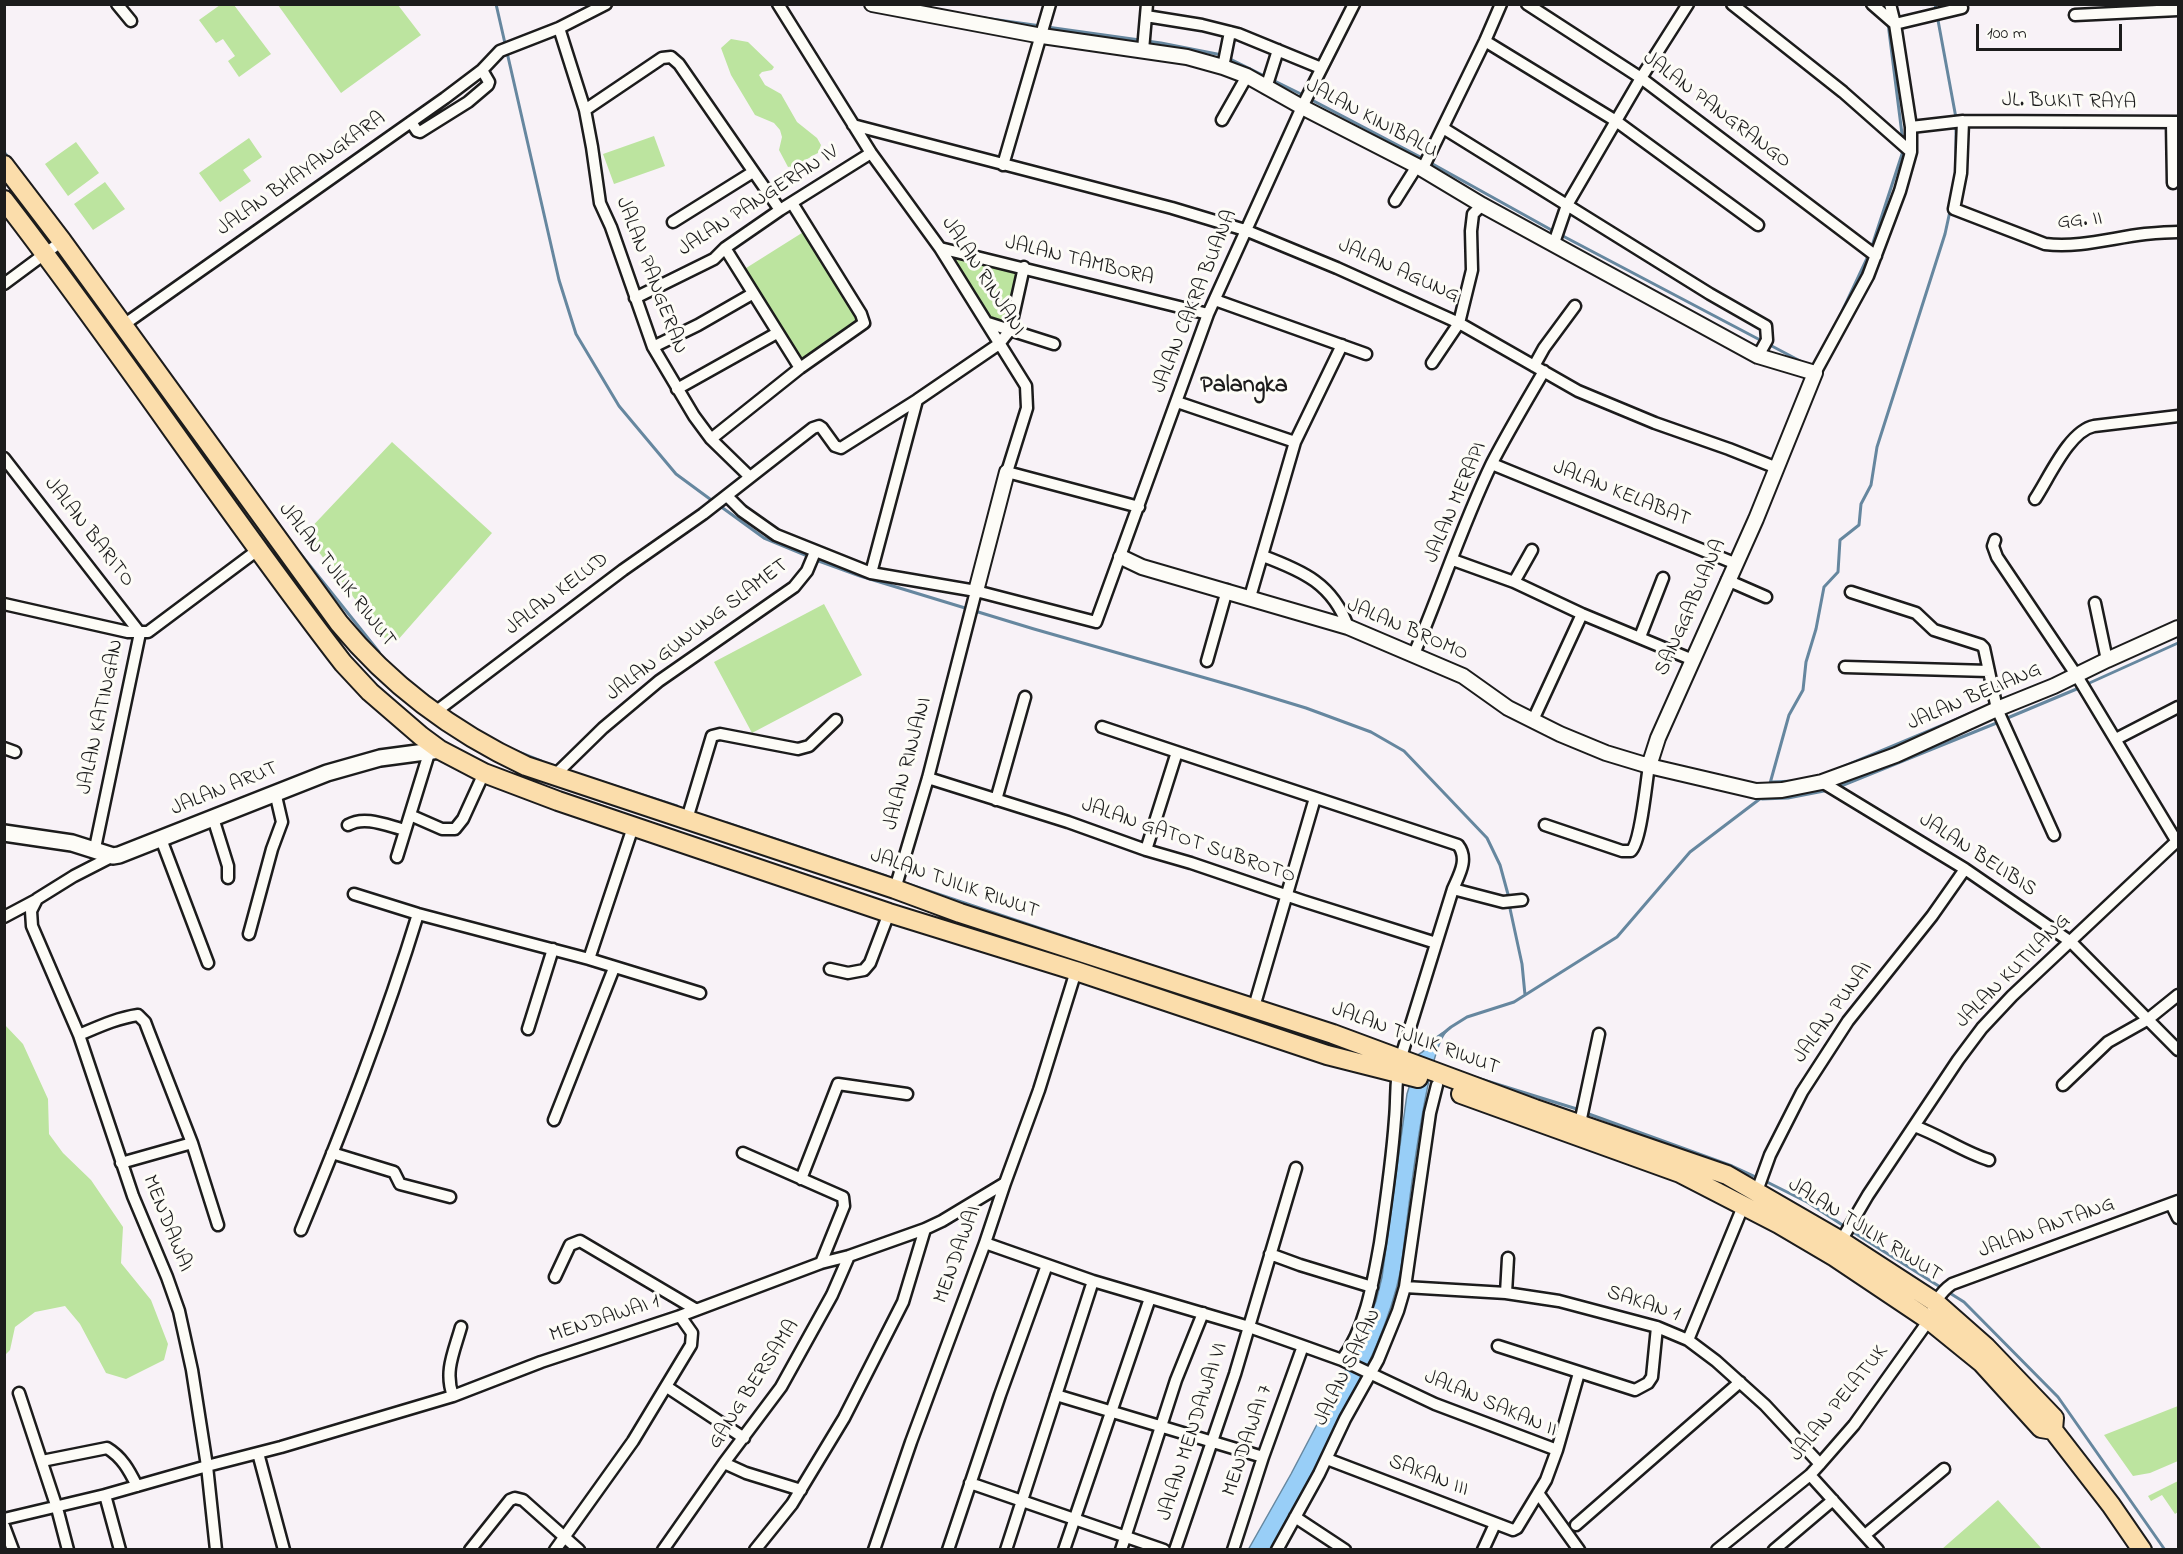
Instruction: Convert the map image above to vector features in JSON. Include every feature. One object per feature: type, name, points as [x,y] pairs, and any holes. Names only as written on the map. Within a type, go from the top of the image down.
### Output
[{"type":"highway","name":"JALAN TJILIK RIWUT","points":[[4,165],[62,241],[339,623],[380,669],[407,693],[460,730],[498,753],[526,766],[895,889],[960,913],[1333,1034],[1418,1073],[1534,1115],[1680,1173],[1744,1204],[1835,1257],[1929,1320],[1982,1363],[2041,1428],[2053,1430]]},
{"type":"highway","name":"JALAN TJILIK RIWUT","points":[[4,200],[45,252],[343,663],[370,692],[435,750],[484,773],[889,913],[1076,971],[1327,1055],[1418,1073]]},
{"type":"highway","points":[[118,355],[134,343]]},
{"type":"highway","points":[[392,712],[407,693]]},
{"type":"highway","points":[[435,750],[453,740],[460,730]]},
{"type":"highway","points":[[736,862],[743,838]]},
{"type":"highway","name":"JALAN TJILIK RIWUT","points":[[1534,1115],[1580,1124],[1728,1175],[1841,1241],[1935,1302],[1986,1347],[2054,1418],[2053,1430],[2111,1505],[2142,1550]]},
{"type":"main road","name":"JALAN ARUT","points":[[113,856],[127,853],[327,773],[380,758],[435,750]]},
{"type":"main road","points":[[4,833],[72,843],[95,848],[113,856]]},
{"type":"street","points":[[117,4],[130,21]]},
{"type":"street","points":[[559,28],[606,4]]},
{"type":"street","name":"JALAN RINJANI","points":[[778,4],[871,153],[940,248],[1026,386],[1027,408],[1007,472],[928,778],[895,889]]},
{"type":"street","name":"JALAN KINIBALU","points":[[872,4],[1042,36],[1187,57],[1247,76],[1419,168],[1482,205],[1758,356],[1815,373]]},
{"type":"street","points":[[1003,165],[1050,4]]},
{"type":"street","points":[[1143,50],[1147,4]]},
{"type":"street","name":"JALAN CAKRA BUANA","points":[[975,597],[1096,622],[1208,314],[1302,107],[1354,4]]},
{"type":"street","points":[[1395,201],[1419,168],[1443,128],[1501,4]]},
{"type":"street","name":"JALAN PANGRANGO","points":[[1527,4],[1641,78],[1876,256]]},
{"type":"street","points":[[1554,243],[1567,205],[1641,78],[1688,4]]},
{"type":"street","points":[[1732,4],[1843,92],[1911,152]]},
{"type":"street","points":[[1872,4],[1895,24]]},
{"type":"street","points":[[1777,468],[1815,373],[1868,276],[1900,191],[1911,152],[1911,127],[1890,4]]},
{"type":"street","points":[[1895,24],[1962,8]]},
{"type":"street","points":[[2075,15],[2178,10]]},
{"type":"street","points":[[1146,16],[1230,32],[1321,68]]},
{"type":"street","name":"JALAN BHAYANGKARA","points":[[122,326],[411,122],[482,70],[500,51],[559,28]]},
{"type":"street","name":"JALAN PANGERAN","points":[[559,28],[585,110],[600,203],[653,347],[694,417],[711,439],[750,477]]},
{"type":"street","points":[[1223,67],[1230,32]]},
{"type":"street","points":[[1485,41],[1616,121],[1758,225]]},
{"type":"street","points":[[1266,88],[1278,50]]},
{"type":"street","points":[[585,110],[662,58],[671,57],[679,64],[780,210]]},
{"type":"street","points":[[411,122],[420,132],[468,102],[488,85],[489,82],[482,70]]},
{"type":"street","points":[[1222,120],[1247,76]]},
{"type":"street","name":"JL. BUKIT RAYA","points":[[1911,127],[1961,121],[2175,123]]},
{"type":"street","name":"GG. II","points":[[1961,121],[1961,173],[1954,209],[2045,244],[2060,246],[2144,234],[2178,232]]},
{"type":"street","points":[[2173,183],[2175,123]]},
{"type":"street","name":"JALAN AGUNG","points":[[853,125],[1172,208],[1245,230],[1459,322],[1578,391],[1777,468]]},
{"type":"street","points":[[1443,128],[1710,294],[1766,326],[1767,340],[1758,356]]},
{"type":"street","name":"JALAN PANGERAN IV","points":[[635,298],[714,259],[725,248],[780,210],[871,153]]},
{"type":"street","points":[[673,222],[753,172]]},
{"type":"street","points":[[711,439],[800,368],[861,327],[864,318],[792,203]]},
{"type":"street","points":[[1432,363],[1459,322],[1472,270],[1471,225],[1473,214],[1482,205]]},
{"type":"street","points":[[4,284],[62,241]]},
{"type":"street","points":[[725,248],[800,368]]},
{"type":"street","name":"JALAN TAMBORA","points":[[940,248],[1208,314]]},
{"type":"street","points":[[975,597],[813,558],[757,524],[723,499],[813,428],[819,426],[822,428],[834,446],[841,448],[999,344],[1010,330],[1024,267]]},
{"type":"street","points":[[653,347],[752,294]]},
{"type":"street","points":[[1215,300],[1366,354]]},
{"type":"street","name":"JALAN MERAPI","points":[[1414,654],[1492,464],[1539,368],[1575,306]]},
{"type":"street","points":[[988,323],[1054,344]]},
{"type":"street","points":[[677,389],[777,333]]},
{"type":"street","points":[[1251,597],[1295,442],[1342,345]]},
{"type":"street","points":[[871,573],[917,400]]},
{"type":"street","points":[[1177,402],[1295,442]]},
{"type":"street","points":[[2035,499],[2065,450],[2084,429],[2178,416]]},
{"type":"street","name":"JALAN BARITO","points":[[4,458],[140,633]]},
{"type":"street","name":"JALAN KELABAT","points":[[1492,464],[1734,563]]},
{"type":"street","name":"SANGGABUANA","points":[[1649,766],[1658,738],[1777,468]]},
{"type":"street","points":[[1007,472],[1139,507]]},
{"type":"street","name":"JALAN KELUD","points":[[434,713],[623,570],[723,499]]},
{"type":"street","points":[[1995,540],[1994,549],[2001,563],[2077,675],[2178,841]]},
{"type":"street","name":"JALAN KATINGAN","points":[[95,848],[140,633],[148,632],[156,627],[259,549]]},
{"type":"street","points":[[1514,582],[1532,550]]},
{"type":"street","points":[[1263,556],[1310,576],[1341,609],[1348,627]]},
{"type":"street","name":"JALAN BROMO","points":[[1120,557],[1143,567],[1348,627],[1463,676],[1508,708],[1606,753],[1666,771],[1756,790],[1782,790]]},
{"type":"street","name":"JALAN GUNUNG SLAMET","points":[[555,775],[603,728],[659,681],[794,587],[813,558]]},
{"type":"street","points":[[1453,560],[1514,582],[1582,614],[1693,660]]},
{"type":"street","points":[[1640,637],[1663,578]]},
{"type":"street","points":[[1727,580],[1766,597]]},
{"type":"street","points":[[1207,660],[1227,590]]},
{"type":"street","points":[[1851,592],[1916,613],[1934,630],[1983,646],[1986,651],[1997,709],[2054,835]]},
{"type":"street","points":[[2095,603],[2107,660]]},
{"type":"street","points":[[4,604],[140,633]]},
{"type":"street","points":[[1533,720],[1582,614]]},
{"type":"street","name":"JALAN BELIANG","points":[[1782,790],[1822,782],[1896,755],[2178,628]]},
{"type":"street","points":[[1845,667],[1989,671]]},
{"type":"street","points":[[996,800],[1025,697]]},
{"type":"street","points":[[2116,740],[2178,707]]},
{"type":"street","points":[[687,819],[712,736],[720,734],[798,749],[809,746],[836,720]]},
{"type":"street","points":[[1102,727],[1458,845],[1463,852],[1464,861],[1436,943],[1418,1073],[1397,1102],[1387,1197],[1372,1287],[1345,1362]]},
{"type":"street","points":[[397,857],[410,815],[435,750]]},
{"type":"street","points":[[1146,850],[1177,752]]},
{"type":"street","points":[[1545,825],[1622,851],[1631,851],[1639,832],[1649,766]]},
{"type":"street","points":[[410,815],[442,829],[455,829],[463,819],[484,773]]},
{"type":"street","name":"JALAN GATOT SUBROTO","points":[[928,778],[1436,943]]},
{"type":"street","name":"JALAN BELIBIS","points":[[1822,782],[1965,869],[2071,942],[2178,1050]]},
{"type":"street","points":[[249,934],[272,849],[282,822],[275,792]]},
{"type":"street","points":[[1254,1007],[1315,798]]},
{"type":"street","points":[[213,818],[228,866],[228,878]]},
{"type":"street","points":[[348,825],[362,820],[405,830]]},
{"type":"street","points":[[589,959],[633,826]]},
{"type":"street","points":[[161,839],[208,963]]},
{"type":"street","name":"JALAN KUTILANG","points":[[1841,1241],[1914,1126],[1982,1028],[2012,996],[2178,841]]},
{"type":"street","name":"JALAN ARUT","points":[[8,915],[113,856]]},
{"type":"street","name":"JALAN PUNAI","points":[[1757,1191],[1770,1155],[1802,1092],[1836,1038],[1932,916],[1965,869]]},
{"type":"street","points":[[1453,889],[1512,901]]},
{"type":"street","points":[[354,894],[418,914],[589,959],[700,993]]},
{"type":"street","name":"MENDAWAI","points":[[37,899],[31,911],[32,926],[79,1035],[121,1163],[179,1311],[192,1370],[207,1466],[216,1550]]},
{"type":"street","points":[[831,969],[848,973],[864,970],[870,963],[889,913]]},
{"type":"street","points":[[301,1230],[384,1017],[418,914]]},
{"type":"street","points":[[528,1029],[553,949]]},
{"type":"street","points":[[554,1120],[614,968]]},
{"type":"street","name":"MENDAWAI","points":[[874,1550],[910,1442],[985,1243],[1039,1090],[1076,971]]},
{"type":"street","points":[[2063,1086],[2108,1042],[2147,1020],[2178,995]]},
{"type":"street","points":[[79,1035],[126,1017],[138,1015],[141,1017],[192,1143],[218,1225]]},
{"type":"street","points":[[1580,1124],[1599,1034]]},
{"type":"street","name":"JALAN SAKAN","points":[[1277,1550],[1327,1459],[1368,1372],[1390,1334],[1405,1287],[1430,1113],[1418,1073]]},
{"type":"street","points":[[801,1179],[838,1084],[907,1094]]},
{"type":"street","points":[[1914,1126],[1989,1160]]},
{"type":"street","points":[[121,1163],[192,1143]]},
{"type":"street","points":[[332,1153],[394,1172],[400,1184],[450,1197]]},
{"type":"street","points":[[743,1153],[845,1199],[821,1263]]},
{"type":"street","name":"JALAN MENDAWAI VI","points":[[1175,1550],[1249,1327],[1296,1168]]},
{"type":"street","name":"MENDAWAI 1","points":[[4,1520],[57,1508],[258,1453],[453,1396],[541,1362],[680,1316],[821,1263],[849,1256],[925,1229],[1005,1183]]},
{"type":"street","points":[[2175,1203],[2178,1218]]},
{"type":"street","name":"JALAN ANTANG","points":[[1935,1302],[1942,1291],[1952,1284],[2175,1203]]},
{"type":"street","points":[[1688,1340],[1744,1204]]},
{"type":"street","points":[[755,1550],[792,1504],[844,1418],[903,1302],[925,1229]]},
{"type":"street","points":[[555,1277],[570,1245],[580,1241],[695,1309]]},
{"type":"street","name":"JALAN SAKAN II","points":[[985,1243],[1093,1281],[1249,1327],[1303,1346],[1368,1372],[1435,1404],[1557,1450],[1551,1468],[1516,1529]]},
{"type":"street","points":[[1270,1254],[1372,1287]]},
{"type":"street","name":"GANG BERSAMA","points":[[801,1490],[746,1473],[724,1463],[781,1387],[832,1295],[849,1256]]},
{"type":"street","points":[[1506,1293],[1508,1258]]},
{"type":"street","points":[[948,1550],[1047,1265]]},
{"type":"street","points":[[1006,1550],[1093,1281]]},
{"type":"street","name":"SAKAN 1","points":[[1405,1287],[1506,1293],[1559,1300],[1657,1327],[1688,1340],[1740,1382],[1788,1428],[1820,1464]]},
{"type":"street","points":[[1064,1550],[1150,1298]]},
{"type":"street","name":"JALAN PELATUK","points":[[1717,1550],[1810,1475],[1820,1464],[1854,1425],[1929,1320],[1935,1302]]},
{"type":"street","points":[[1121,1550],[1176,1380],[1203,1313]]},
{"type":"street","points":[[555,1550],[633,1441],[693,1341],[692,1333],[680,1316]]},
{"type":"street","points":[[453,1396],[449,1385],[449,1371],[461,1327]]},
{"type":"street","points":[[1498,1346],[1630,1389],[1642,1388],[1652,1377],[1657,1327]]},
{"type":"street","name":"MENDAWAI 7","points":[[1233,1550],[1263,1457],[1303,1346]]},
{"type":"street","points":[[1557,1450],[1579,1372]]},
{"type":"street","points":[[1576,1526],[1740,1382]]},
{"type":"street","points":[[667,1387],[744,1438]]},
{"type":"street","points":[[19,1393],[57,1508],[68,1550]]},
{"type":"street","points":[[1056,1395],[1263,1457]]},
{"type":"street","points":[[42,1461],[106,1448],[120,1457],[137,1486]]},
{"type":"street","points":[[258,1453],[284,1550]]},
{"type":"street","name":"SAKAN III","points":[[1327,1459],[1495,1524],[1516,1529]]},
{"type":"street","points":[[663,1550],[724,1463]]},
{"type":"street","points":[[1865,1535],[1944,1469]]},
{"type":"street","points":[[1810,1475],[1878,1550]]},
{"type":"street","points":[[970,1483],[1164,1550]]},
{"type":"street","points":[[1538,1493],[1579,1550]]},
{"type":"street","points":[[105,1495],[120,1550]]},
{"type":"street","points":[[470,1550],[510,1500],[515,1498],[523,1500],[579,1550]]},
{"type":"street","points":[[1774,1550],[1833,1500]]},
{"type":"street","points":[[1295,1517],[1345,1550]]},
{"type":"street","points":[[1483,1550],[1495,1524]]},
{"type":"street","points":[[4,1526],[13,1550]]},
{"type":"green space","points":[[220,5],[234,5],[271,54],[239,77],[228,61],[235,56],[223,39],[216,43],[199,20]]},
{"type":"green space","points":[[278,5],[398,5],[421,35],[341,93]]},
{"type":"green space","points":[[731,39],[748,42],[774,67],[759,75],[765,85],[781,94],[797,122],[817,138],[821,145],[818,153],[788,167],[779,150],[782,137],[780,130],[774,123],[755,115],[731,75],[721,48]]},
{"type":"green space","points":[[654,136],[665,166],[614,184],[603,154]]},
{"type":"green space","points":[[249,138],[262,157],[243,170],[251,181],[220,202],[199,173]]},
{"type":"green space","points":[[76,142],[99,173],[68,196],[45,164]]},
{"type":"green space","points":[[105,182],[125,209],[93,230],[74,204]]},
{"type":"green space","points":[[805,231],[862,321],[800,360],[743,270]]},
{"type":"green space","points":[[957,255],[1014,269],[1016,279],[1003,322],[992,320],[953,260]]},
{"type":"green space","points":[[392,442],[492,533],[397,641],[387,641],[305,534]]},
{"type":"green space","points":[[824,604],[862,675],[752,733],[714,662]]},
{"type":"green space","points":[[5,1025],[23,1044],[48,1099],[49,1134],[63,1153],[91,1180],[123,1227],[121,1263],[151,1300],[168,1344],[164,1360],[126,1379],[106,1373],[80,1324],[65,1306],[35,1312],[15,1327],[10,1350],[5,1355]]},
{"type":"green space","points":[[2178,1406],[2178,1461],[2150,1473],[2133,1476],[2104,1435]]},
{"type":"green space","points":[[2178,1481],[2178,1512],[2175,1514],[2162,1495],[2151,1501],[2148,1496]]},
{"type":"green space","points":[[1998,1500],[2042,1549],[1942,1549]]},
{"type":"water","points":[[1447,1031],[1439,1045],[1431,1071],[1412,1182],[1401,1269],[1384,1327],[1333,1435],[1271,1549],[1248,1550],[1355,1352],[1376,1301],[1382,1277],[1407,1094],[1419,1054],[1438,1035]]},
{"type":"waterway","points":[[496,4],[559,280],[576,334],[619,406],[676,474],[714,502]]},
{"type":"waterway","points":[[1935,4],[1956,118]]},
{"type":"waterway","points":[[970,16],[1041,26]]},
{"type":"waterway","points":[[1888,23],[1903,142]]},
{"type":"waterway","points":[[1047,27],[1161,43],[1222,55],[1305,96]]},
{"type":"waterway","points":[[1310,99],[1424,159]]},
{"type":"waterway","points":[[1956,124],[1956,169]]},
{"type":"waterway","points":[[1839,318],[1870,252],[1904,148]]},
{"type":"waterway","points":[[4,152],[10,160]]},
{"type":"waterway","points":[[1429,162],[1555,232]]},
{"type":"waterway","points":[[1769,787],[1789,715],[1803,690],[1806,662],[1816,629],[1824,587],[1838,572],[1840,540],[1859,525],[1861,504],[1871,485],[1877,447],[1945,234],[1950,211]]},
{"type":"waterway","points":[[1561,235],[1762,341]]},
{"type":"waterway","points":[[1768,344],[1804,363]]},
{"type":"waterway","points":[[240,471],[283,531]]},
{"type":"waterway","points":[[720,506],[764,538],[810,557]]},
{"type":"waterway","points":[[299,552],[379,652]]},
{"type":"waterway","points":[[816,560],[860,576],[1034,629],[1306,708],[1371,732],[1404,751],[1487,838],[1500,865],[1509,898]]},
{"type":"waterway","points":[[2085,685],[2178,643]]},
{"type":"waterway","points":[[417,688],[433,700]]},
{"type":"waterway","points":[[2005,719],[2079,688]]},
{"type":"waterway","points":[[1833,771],[1974,712]]},
{"type":"waterway","points":[[1836,788],[1999,722]]},
{"type":"waterway","points":[[516,751],[541,761]]},
{"type":"waterway","points":[[596,780],[677,806]]},
{"type":"waterway","points":[[1771,782],[1795,781]]},
{"type":"waterway","points":[[1762,799],[1788,798],[1829,790]]},
{"type":"waterway","points":[[1440,1036],[1467,1017],[1514,1002],[1617,937],[1690,852],[1765,795]]},
{"type":"waterway","points":[[727,823],[886,876]]},
{"type":"waterway","points":[[905,883],[1164,970]]},
{"type":"waterway","points":[[1509,904],[1522,964],[1525,995]]},
{"type":"waterway","points":[[1474,1077],[1580,1110]]},
{"type":"waterway","points":[[1586,1113],[1732,1166],[1758,1178]]},
{"type":"waterway","points":[[1765,1181],[1807,1202],[1844,1226]]},
{"type":"waterway","points":[[1853,1232],[1964,1302],[2058,1397],[2165,1550]]},
{"type":"district","name":"Palangka","points":[[1244,387]]}]
